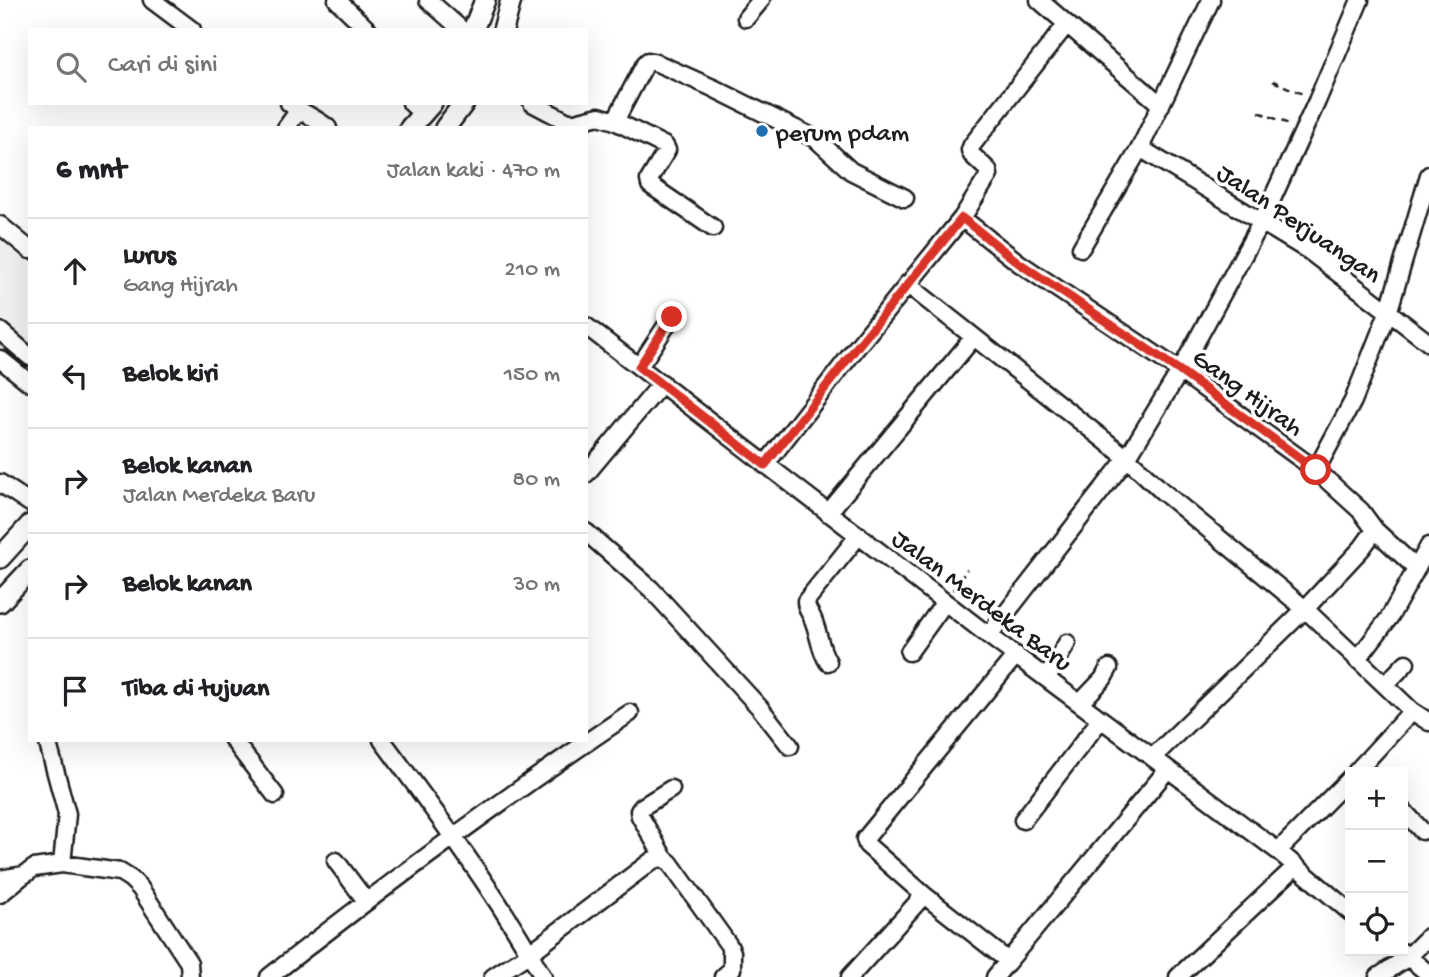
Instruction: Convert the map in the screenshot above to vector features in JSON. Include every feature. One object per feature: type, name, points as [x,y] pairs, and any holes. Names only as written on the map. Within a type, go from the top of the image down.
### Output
[{"type":"main road","points":[[474,28],[485,0]]},
{"type":"main road","points":[[504,28],[512,0]]},
{"type":"main road","points":[[447,126],[462,105]]},
{"type":"main road","points":[[0,558],[28,527]]},
{"type":"main road","points":[[0,602],[28,572]]},
{"type":"street","points":[[152,0],[189,28]]},
{"type":"street","points":[[337,0],[366,28]]},
{"type":"street","points":[[428,0],[460,28]]},
{"type":"street","points":[[746,18],[761,0]]},
{"type":"street","points":[[1039,0],[1055,5],[1066,25],[1161,105]]},
{"type":"street","points":[[1081,248],[1140,148],[1211,0]]},
{"type":"street","points":[[989,635],[1127,458],[1180,371],[1261,223],[1360,0]]},
{"type":"street","points":[[765,465],[962,218],[989,175],[988,170],[972,156],[972,145],[1066,25]]},
{"type":"street","points":[[615,121],[645,64],[648,61],[657,63],[806,134],[825,146],[850,171],[905,198]]},
{"type":"street","points":[[536,105],[568,122],[596,116],[615,121],[665,146],[667,150],[649,180],[650,185],[713,228]]},
{"type":"street","points":[[288,126],[301,114],[317,118],[326,126]]},
{"type":"street","name":"Jalan Perjuangan","points":[[1140,148],[1309,251],[1429,343]]},
{"type":"street","points":[[1316,470],[1353,401],[1389,310],[1429,176]]},
{"type":"street","name":"Gang Hijrah","points":[[962,218],[1019,263],[1180,371],[1316,470],[1361,511],[1375,530],[1416,568]]},
{"type":"street","points":[[0,225],[28,248]]},
{"type":"street","points":[[907,284],[1127,458],[1162,491],[1305,609],[1412,711],[1429,722]]},
{"type":"street","points":[[639,367],[672,317]]},
{"type":"street","name":"Jalan Merdeka Baru","points":[[588,328],[828,513],[1278,851],[1345,908]]},
{"type":"street","points":[[0,331],[28,355]]},
{"type":"street","points":[[828,513],[973,338]]},
{"type":"street","points":[[0,359],[28,381]]},
{"type":"street","points":[[588,472],[662,383]]},
{"type":"street","points":[[0,483],[28,502]]},
{"type":"street","points":[[1153,757],[1305,609],[1362,548],[1375,530]]},
{"type":"street","points":[[588,534],[651,589],[760,708],[790,747]]},
{"type":"street","points":[[828,662],[806,601],[859,536]]},
{"type":"street","points":[[1357,660],[1389,618],[1429,546]]},
{"type":"street","points":[[909,652],[946,602]]},
{"type":"street","points":[[1047,678],[1068,643]]},
{"type":"street","points":[[1007,960],[924,895],[867,845],[865,839],[1016,655]]},
{"type":"street","points":[[1385,685],[1406,663]]},
{"type":"street","points":[[1080,703],[1103,680],[1109,668]]},
{"type":"street","points":[[1365,767],[1412,711]]},
{"type":"street","points":[[588,741],[630,713]]},
{"type":"street","points":[[1023,820],[1101,719]]},
{"type":"street","points":[[48,742],[68,814],[62,864]]},
{"type":"street","points":[[235,742],[275,795]]},
{"type":"street","points":[[383,742],[453,836],[543,977]]},
{"type":"street","points":[[269,977],[453,836],[587,742]]},
{"type":"street","points":[[995,977],[1168,769]]},
{"type":"street","points":[[1278,851],[1345,783]]},
{"type":"street","points":[[671,789],[639,811],[664,858],[728,944],[732,952],[731,974]]},
{"type":"street","points":[[1408,816],[1422,831]]},
{"type":"street","points":[[494,977],[653,860],[664,858]]},
{"type":"street","points":[[336,861],[366,901]]},
{"type":"street","points":[[0,894],[34,868],[62,864],[120,872],[140,888],[189,963],[190,977]]},
{"type":"street","points":[[1178,977],[1295,867]]},
{"type":"street","points":[[0,879],[24,875]]},
{"type":"street","points":[[850,977],[924,895]]},
{"type":"street","points":[[1408,951],[1429,936]]},
{"type":"street","points":[[1378,977],[1402,956]]},
{"type":"street","points":[[1406,956],[1429,974]]},
{"type":"path","points":[[1273,81],[1317,101]]},
{"type":"path","points":[[1259,112],[1304,130]]},
{"type":"path","points":[[946,602],[967,569]]},
{"type":"shaded area","points":[[0,234],[28,256],[28,372],[0,351]]},
{"type":"place","name":"perum pdam","points":[[762,131]]},
{"type":"route","points":[[672,317],[639,367],[765,465],[962,218],[1019,263],[1180,371],[1316,470]]}]
